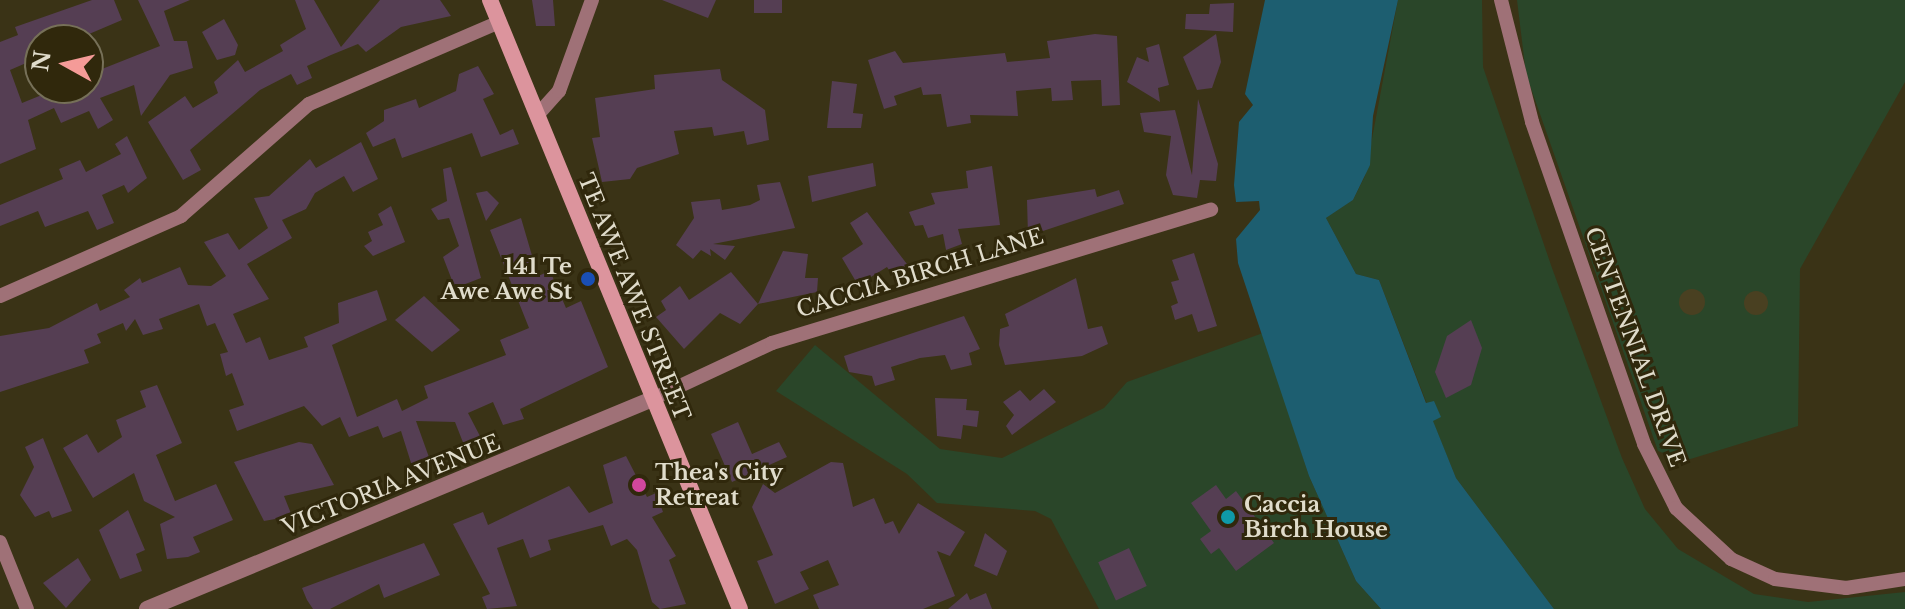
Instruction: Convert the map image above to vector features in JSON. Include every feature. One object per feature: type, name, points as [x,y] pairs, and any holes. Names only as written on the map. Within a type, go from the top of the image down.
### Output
[{"type":"main road","name":"TE AWE AWE STREET","points":[[490,0],[541,111],[650,400],[740,609]]},
{"type":"street","points":[[541,111],[559,91],[592,0]]},
{"type":"street","name":"CENTENNIAL DRIVE","points":[[1501,0],[1532,122],[1663,489],[1711,545],[1752,571],[1824,588],[1905,579]]},
{"type":"street","points":[[0,296],[160,230],[206,199],[309,104],[499,22]]},
{"type":"street","name":"CACCIA BIRCH LANE","points":[[650,400],[772,343],[1211,210]]},
{"type":"street","name":"VICTORIA AVENUE","points":[[147,609],[650,400]]},
{"type":"street","points":[[0,542],[27,609]]},
{"type":"green space","points":[[1398,0],[1482,0],[1483,67],[1552,268],[1622,458],[1645,509],[1678,549],[1754,594],[1808,602],[1905,592],[1905,609],[1554,609],[1456,478],[1432,420],[1440,417],[1427,404],[1379,280],[1356,274],[1326,218],[1353,200],[1365,176]]},
{"type":"green space","points":[[1517,0],[1905,0],[1905,82],[1800,269],[1798,426],[1684,461],[1658,451],[1526,74]]},
{"type":"green space","points":[[1263,333],[1309,476],[1356,581],[1381,609],[1099,609],[1051,519],[1035,511],[937,503],[907,474],[776,391],[815,345],[940,449],[1002,458],[1104,408],[1127,382]]},
{"type":"sand","points":[[1692,289],[1701,293],[1705,302],[1701,311],[1692,315],[1683,311],[1679,302],[1683,293]]},
{"type":"sand","points":[[1756,291],[1765,294],[1768,303],[1765,312],[1756,315],[1747,312],[1744,303],[1747,294]]},
{"type":"water","points":[[1265,0],[1398,0],[1373,116],[1370,165],[1353,200],[1326,218],[1356,274],[1379,280],[1426,403],[1434,401],[1441,417],[1433,421],[1456,478],[1554,609],[1381,609],[1356,581],[1309,476],[1238,263],[1236,239],[1260,210],[1259,201],[1236,202],[1234,185],[1239,122],[1253,105],[1245,94]]},
{"type":"building","points":[[92,0],[114,0],[122,20],[104,28],[104,24],[24,24],[24,64],[10,70],[24,104],[104,104],[113,120],[98,129],[89,111],[61,123],[54,108],[28,120],[36,149],[0,164],[0,42],[18,35],[15,27]]},
{"type":"building","points":[[138,0],[190,0],[164,11],[174,41],[187,41],[193,68],[170,75],[141,116],[134,85],[104,96],[104,68],[160,46]]},
{"type":"building","points":[[295,0],[314,0],[341,47],[380,0],[440,0],[451,16],[401,27],[366,52],[358,44],[331,55],[307,66],[312,78],[297,85],[291,74],[260,90],[190,150],[201,170],[183,180],[148,122],[185,96],[193,108],[218,93],[214,82],[238,60],[245,72],[283,51],[280,45],[306,29]]},
{"type":"building","points":[[532,0],[553,0],[555,26],[536,26]]},
{"type":"building","points":[[662,0],[716,0],[708,18]]},
{"type":"building","points":[[754,0],[782,0],[782,13],[754,13]]},
{"type":"building","points":[[1234,3],[1233,32],[1185,29],[1186,14],[1209,14],[1210,4]]},
{"type":"building","points":[[224,19],[238,45],[235,55],[217,60],[202,32]]},
{"type":"building","points":[[1095,34],[1117,36],[1120,105],[1102,106],[1101,80],[1071,81],[1073,100],[1052,101],[1051,88],[1016,91],[1018,116],[970,115],[971,123],[947,127],[941,94],[923,95],[921,87],[894,96],[897,105],[884,109],[868,60],[895,51],[903,63],[1005,53],[1007,62],[1050,58],[1047,41]]},
{"type":"building","points":[[1216,34],[1221,62],[1212,88],[1197,90],[1183,57]]},
{"type":"building","points":[[1159,44],[1169,85],[1158,88],[1160,102],[1127,82],[1137,57],[1149,62],[1146,48]]},
{"type":"building","points":[[478,66],[494,94],[483,99],[500,135],[513,129],[519,144],[481,157],[472,133],[402,158],[395,138],[373,147],[366,133],[384,121],[384,110],[416,99],[419,108],[456,91],[459,74]]},
{"type":"building","points":[[720,69],[722,80],[765,110],[769,140],[747,145],[744,131],[714,136],[712,127],[674,131],[679,154],[637,168],[630,179],[602,182],[592,138],[600,137],[595,98],[655,89],[654,75]]},
{"type":"building","points":[[832,81],[857,84],[853,113],[863,114],[861,128],[827,128]]},
{"type":"building","points":[[1198,99],[1218,164],[1216,181],[1200,180],[1197,198],[1173,195],[1166,175],[1171,136],[1144,132],[1140,113],[1175,110],[1192,175]]},
{"type":"building","points":[[127,136],[147,178],[128,193],[124,185],[102,195],[114,223],[97,230],[88,211],[45,227],[38,211],[0,226],[0,205],[63,179],[59,169],[80,160],[86,172],[121,154],[115,144]]},
{"type":"building","points":[[361,142],[378,179],[353,192],[344,176],[315,193],[306,209],[282,220],[292,238],[247,264],[269,299],[233,314],[246,343],[260,337],[269,360],[308,347],[304,337],[339,323],[338,303],[377,290],[387,320],[332,345],[357,417],[397,399],[402,411],[428,398],[424,386],[506,355],[500,340],[529,328],[490,230],[521,218],[538,276],[550,271],[566,308],[581,301],[608,367],[520,409],[524,419],[503,425],[493,402],[468,413],[481,438],[464,445],[455,422],[416,421],[430,460],[412,466],[401,431],[383,438],[378,426],[349,437],[340,417],[322,426],[304,406],[237,431],[229,410],[244,405],[232,373],[226,376],[220,354],[228,352],[215,323],[207,326],[199,304],[159,319],[163,329],[143,335],[135,319],[126,331],[123,323],[97,334],[101,343],[84,350],[89,363],[0,392],[0,336],[49,328],[97,303],[100,311],[130,297],[124,290],[140,278],[142,283],[180,267],[188,285],[211,286],[226,276],[204,242],[228,233],[239,250],[268,228],[254,198],[269,196],[310,159],[316,168]]},
{"type":"building","points":[[873,163],[876,186],[812,202],[808,176]]},
{"type":"building","points":[[992,166],[1000,225],[958,229],[962,244],[946,250],[943,234],[928,238],[923,225],[915,226],[909,212],[935,204],[931,193],[968,188],[966,171]]},
{"type":"building","points":[[451,167],[481,278],[455,288],[443,257],[459,246],[449,218],[438,220],[431,209],[447,201],[443,169]]},
{"type":"building","points":[[780,182],[795,228],[713,244],[735,246],[725,260],[710,249],[711,256],[701,250],[693,259],[676,245],[694,218],[691,202],[720,199],[722,210],[750,205],[760,200],[757,185]]},
{"type":"building","points":[[1095,189],[1097,197],[1119,190],[1124,204],[1028,236],[1027,200]]},
{"type":"building","points":[[487,191],[499,203],[486,221],[476,193]]},
{"type":"building","points":[[391,206],[405,242],[373,256],[364,246],[372,241],[368,232],[383,225],[378,214]]},
{"type":"building","points":[[867,212],[910,268],[894,278],[887,267],[858,285],[842,258],[863,244],[850,223]]},
{"type":"building","points":[[783,251],[808,254],[805,278],[818,278],[817,292],[758,304]]},
{"type":"building","points":[[1194,253],[1217,326],[1198,332],[1192,314],[1175,320],[1171,306],[1178,303],[1171,282],[1179,280],[1172,260]]},
{"type":"building","points":[[731,272],[758,304],[740,324],[720,313],[684,349],[656,317],[666,310],[661,301],[680,286],[689,300]]},
{"type":"building","points":[[1076,278],[1088,329],[1102,326],[1108,344],[1082,356],[1005,365],[999,345],[1000,329],[1009,326],[1005,314]]},
{"type":"building","points":[[424,296],[460,330],[432,352],[395,320]]},
{"type":"building","points":[[964,316],[980,349],[969,353],[972,365],[951,370],[945,355],[920,358],[891,367],[895,380],[875,386],[872,376],[849,372],[844,356]]},
{"type":"building","points":[[1471,320],[1482,348],[1471,385],[1446,398],[1435,372],[1447,336]]},
{"type":"building","points":[[157,385],[182,443],[156,455],[175,501],[216,484],[233,520],[193,537],[200,552],[188,557],[167,559],[160,524],[175,517],[144,501],[134,473],[93,498],[63,448],[87,434],[98,453],[122,437],[116,420],[146,407],[140,391]]},
{"type":"building","points":[[1044,389],[1056,402],[1012,435],[1006,426],[1014,415],[1003,402],[1020,390],[1030,401]]},
{"type":"building","points":[[935,398],[967,399],[966,410],[979,411],[977,427],[963,425],[961,439],[937,436]]},
{"type":"building","points":[[738,422],[752,454],[779,442],[787,457],[732,482],[711,434]]},
{"type":"building","points":[[43,438],[72,511],[52,518],[49,511],[35,517],[20,495],[34,467],[25,447]]},
{"type":"building","points":[[299,442],[312,444],[334,485],[284,496],[292,516],[264,521],[234,462]]},
{"type":"building","points":[[626,456],[647,497],[656,493],[663,512],[652,517],[676,556],[669,560],[686,604],[660,609],[652,602],[637,550],[627,539],[611,546],[603,525],[548,540],[551,550],[530,558],[523,539],[497,548],[517,606],[487,609],[482,597],[490,594],[453,524],[483,512],[488,525],[569,486],[589,513],[613,503],[603,465]]},
{"type":"building","points":[[831,462],[843,463],[853,507],[874,498],[885,524],[893,521],[899,534],[918,503],[965,532],[950,556],[937,551],[955,596],[923,609],[819,609],[813,595],[839,585],[828,560],[800,572],[809,589],[775,604],[757,561],[773,555],[752,507],[763,484],[775,493]]},
{"type":"building","name":"Caccia Birch House","points":[[1216,485],[1226,499],[1236,491],[1274,543],[1236,571],[1219,548],[1211,554],[1200,539],[1211,531],[1191,503]]},
{"type":"building","points":[[128,510],[145,550],[136,554],[142,571],[120,579],[99,530]]},
{"type":"building","points":[[985,533],[1007,551],[997,576],[974,566]]},
{"type":"building","points":[[424,543],[440,575],[384,598],[379,584],[330,609],[313,609],[307,600],[302,588]]},
{"type":"building","points":[[1129,548],[1147,586],[1116,600],[1098,562]]},
{"type":"building","points":[[78,558],[91,580],[66,608],[43,583]]},
{"type":"building","points":[[967,593],[970,600],[986,593],[992,609],[948,609]]},
{"type":"place","name":"141 Te Awe Awe St","points":[[588,279]]},
{"type":"place","name":"Thea's City Retreat","points":[[639,485]]},
{"type":"place","name":"Caccia Birch House","points":[[1228,517]]}]
